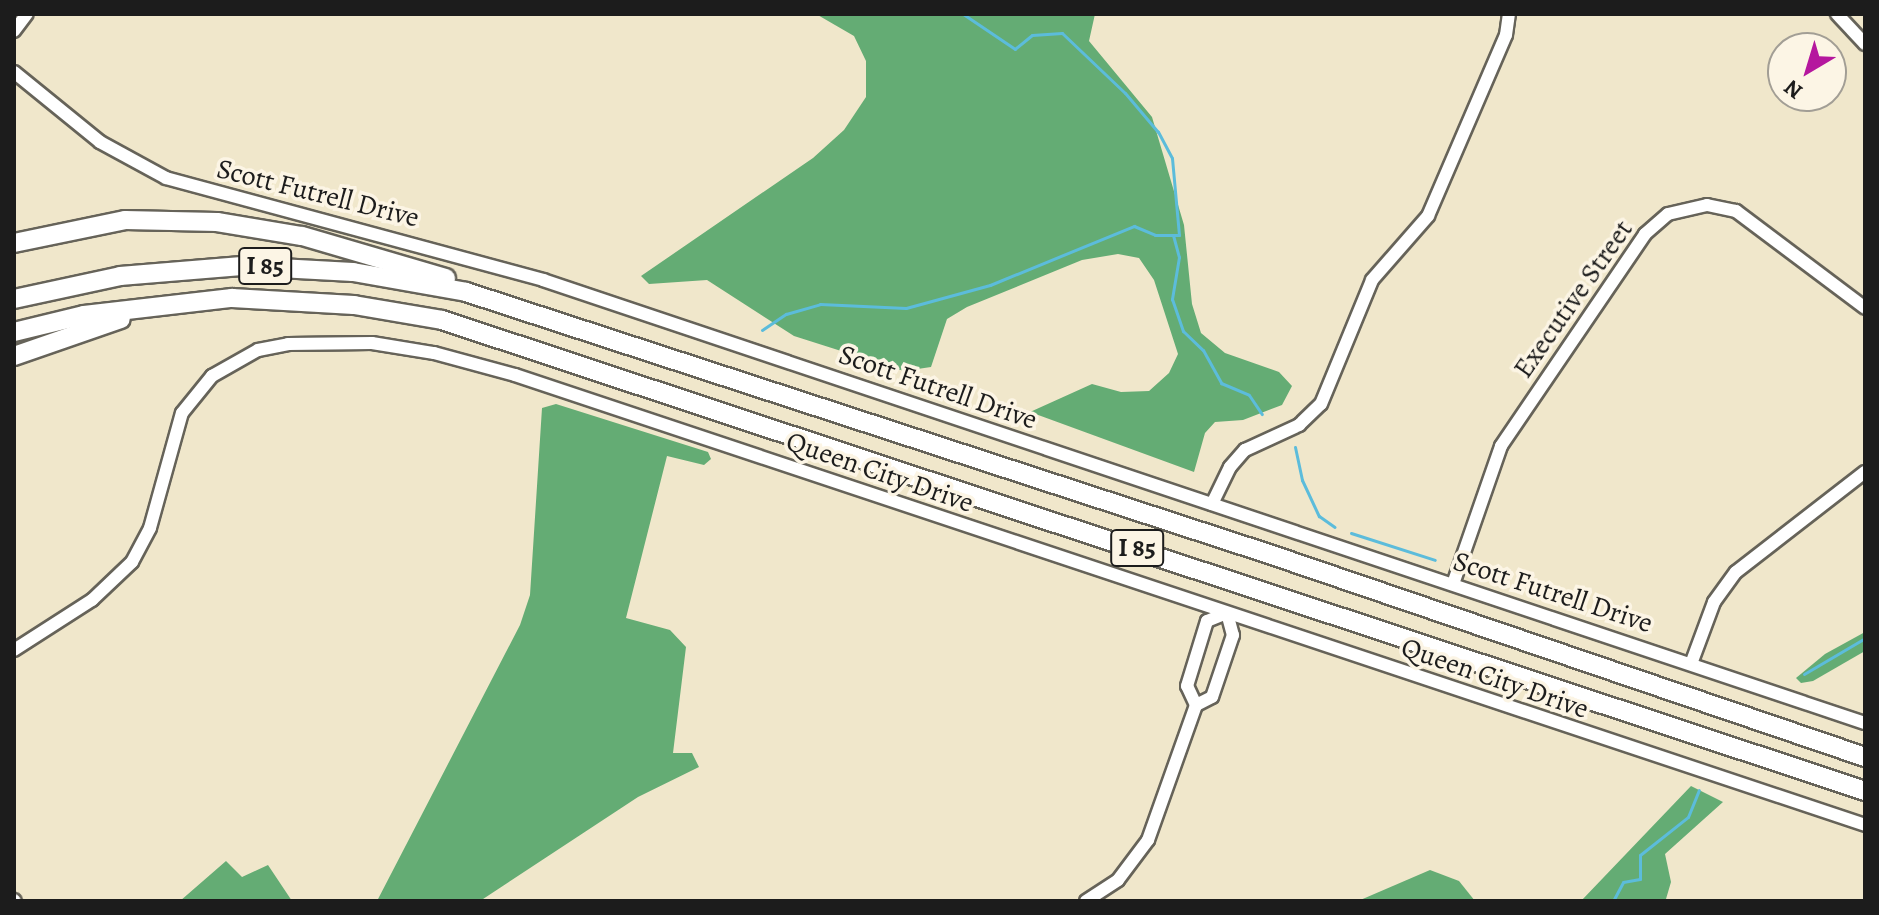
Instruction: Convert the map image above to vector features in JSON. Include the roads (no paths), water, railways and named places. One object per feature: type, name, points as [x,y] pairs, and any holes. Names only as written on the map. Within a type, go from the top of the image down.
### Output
[{"type":"highway","points":[[14,243],[125,220],[217,222],[355,249],[515,306]]},
{"type":"highway","name":"I 85","points":[[14,299],[131,275],[277,266],[402,279],[515,306],[1865,757]]},
{"type":"highway","points":[[14,356],[97,326],[190,300]]},
{"type":"highway","name":"I 85","points":[[14,332],[84,315],[190,300],[354,305],[495,334],[1865,791]]},
{"type":"street","points":[[14,31],[27,14]]},
{"type":"street","points":[[1212,504],[1230,467],[1245,450],[1299,425],[1321,404],[1372,280],[1428,216],[1506,35],[1509,14]]},
{"type":"street","points":[[1837,14],[1865,44]]},
{"type":"street","name":"Scott Futrell Drive","points":[[14,72],[100,142],[166,178],[543,280],[1865,723]]},
{"type":"street","name":"Executive Street","points":[[1453,584],[1501,446],[1645,234],[1668,214],[1707,205],[1736,211],[1865,308]]},
{"type":"street","name":"Queen City Drive","points":[[14,650],[92,600],[132,562],[150,528],[174,434],[201,386],[225,366],[258,350],[320,343],[411,348],[515,375],[1865,825]]},
{"type":"street","points":[[1691,664],[1714,602],[1736,572],[1865,472]]},
{"type":"street","points":[[1086,901],[1118,880],[1145,846],[1196,705],[1212,697],[1233,635],[1227,613],[1207,621],[1187,686],[1196,705]]},
{"type":"waterway","points":[[762,330],[786,314],[820,304],[906,308],[990,285],[1134,226],[1155,235],[1179,235],[1172,158],[1158,132],[1125,93],[1062,33],[1032,35],[1015,49],[963,14]]},
{"type":"waterway","points":[[1173,235],[1179,257],[1172,299],[1183,331],[1203,350],[1221,383],[1249,395],[1262,414]]},
{"type":"waterway","points":[[1295,447],[1302,480],[1319,516],[1335,527]]},
{"type":"waterway","points":[[1351,533],[1435,560]]},
{"type":"waterway","points":[[1804,674],[1865,638]]},
{"type":"waterway","points":[[1613,901],[1623,882],[1640,879],[1640,855],[1688,817],[1699,790]]}]
